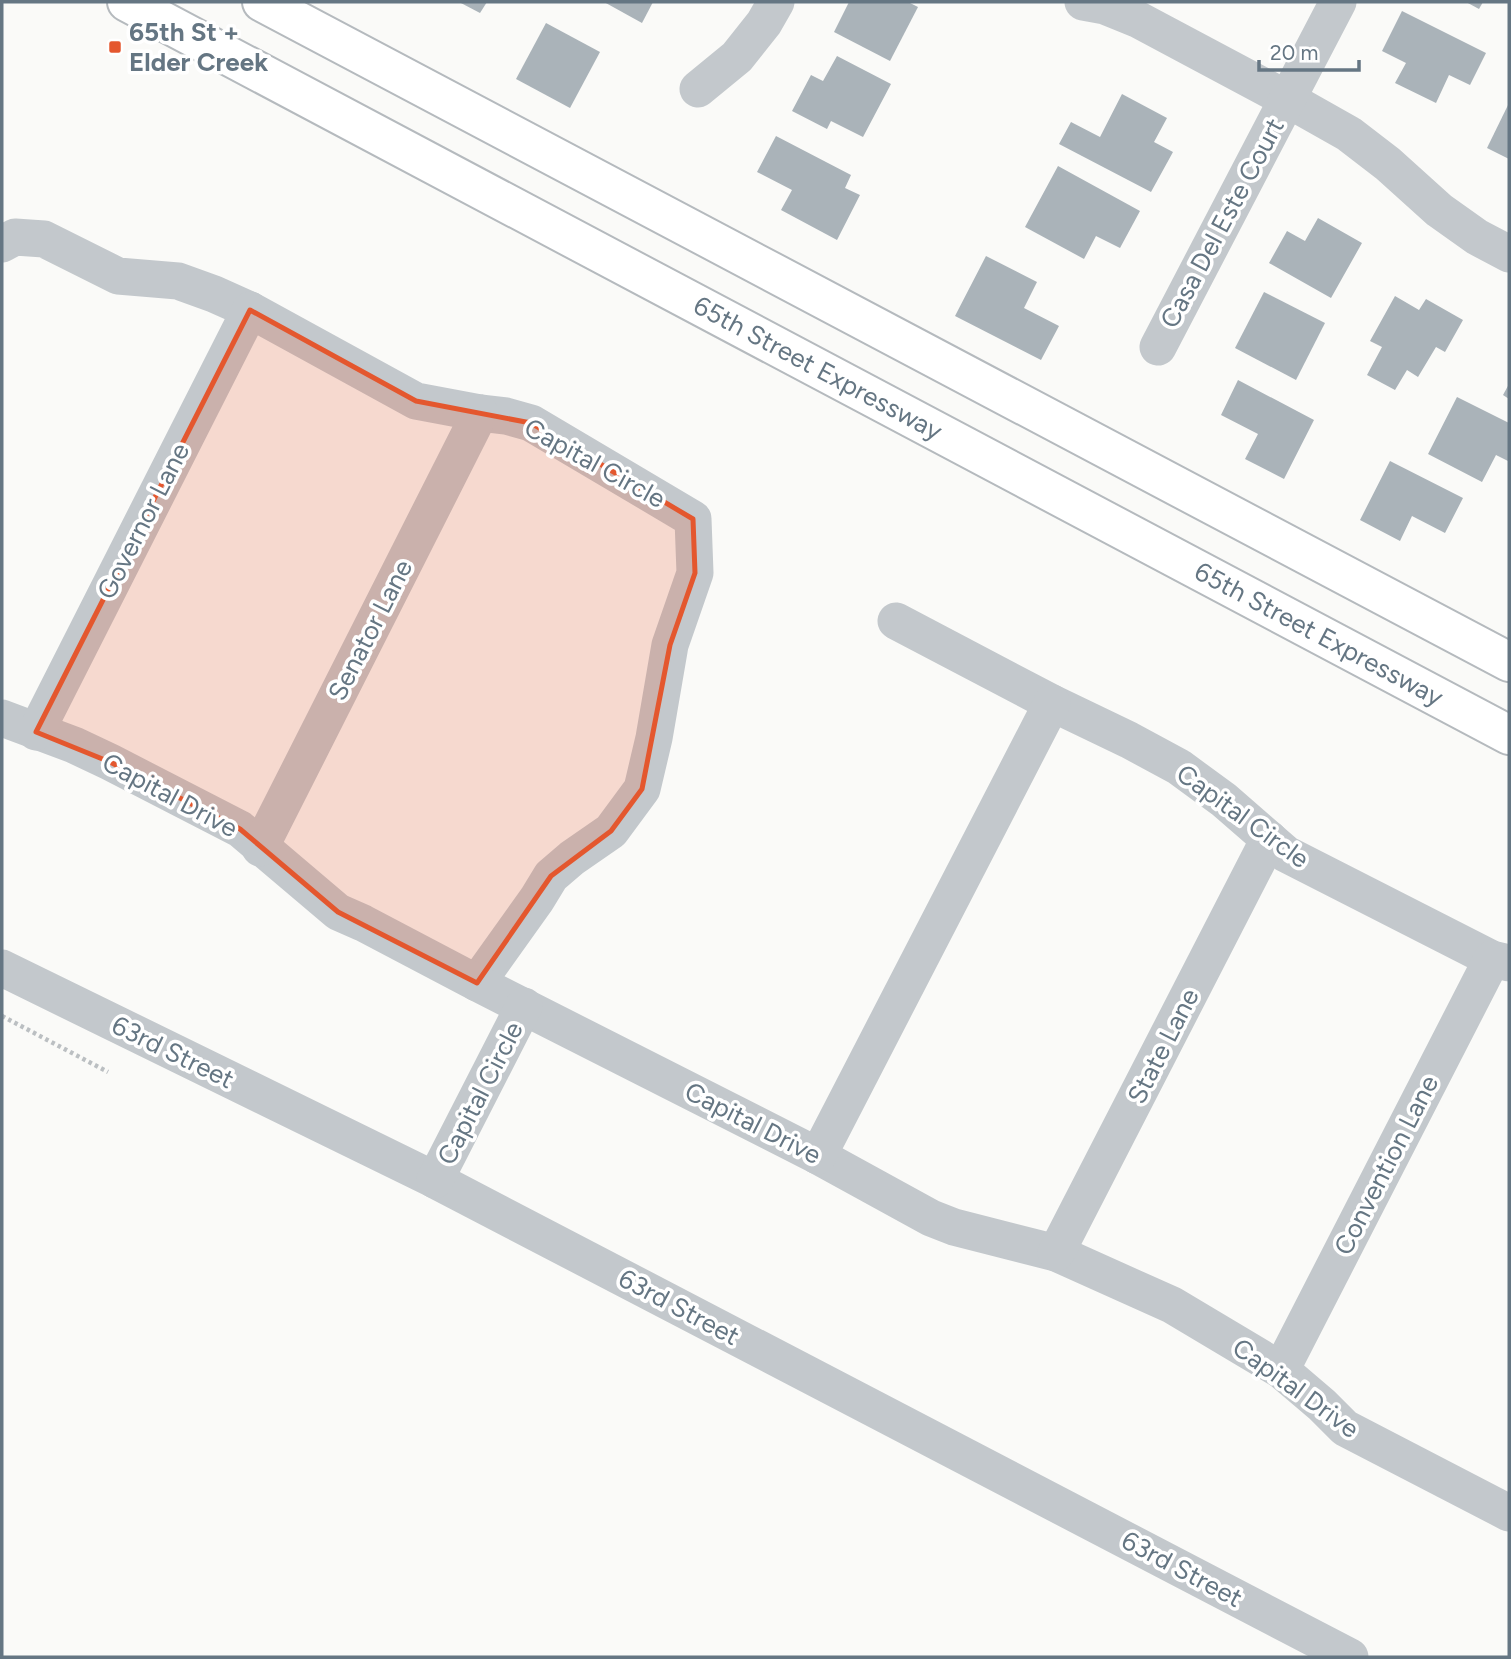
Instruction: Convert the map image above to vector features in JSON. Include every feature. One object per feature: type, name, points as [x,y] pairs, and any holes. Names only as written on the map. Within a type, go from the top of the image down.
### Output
[{"type":"main road","name":"65th Street Expressway","points":[[127,2],[1509,734]]},
{"type":"main road","points":[[262,2],[1509,662]]},
{"type":"street","points":[[698,89],[737,57],[764,23],[776,2]]},
{"type":"street","points":[[1083,2],[1105,6],[1137,19],[1349,134],[1388,164],[1438,210],[1477,237],[1509,254]]},
{"type":"street","name":"Casa Del Este Court","points":[[1158,347],[1338,2]]},
{"type":"street","name":"Capital Circle","points":[[2,244],[15,237],[44,239],[118,276],[178,281],[214,294],[250,310],[416,401],[506,416],[531,423],[693,519],[695,573],[670,645],[642,789],[611,831],[551,876],[477,983]]},
{"type":"street","name":"Governor Lane","points":[[36,732],[250,310]]},
{"type":"street","name":"Senator Lane","points":[[260,848],[480,413]]},
{"type":"street","name":"Capital Circle","points":[[896,621],[1178,767],[1224,800],[1286,854],[1501,961]]},
{"type":"street","points":[[818,1156],[1052,703]]},
{"type":"street","name":"Capital Drive","points":[[2,718],[74,745],[240,829],[338,912],[818,1156],[931,1217],[954,1227],[1056,1253],[1172,1305],[1281,1370],[1345,1427],[1507,1506]]},
{"type":"street","name":"State Lane","points":[[1056,1253],[1269,839]]},
{"type":"street","name":"Convention Lane","points":[[1281,1370],[1501,961]]},
{"type":"street","name":"63rd Street","points":[[2,968],[435,1180],[1350,1657]]},
{"type":"street","name":"Capital Circle","points":[[435,1180],[524,1006]]},
{"type":"path","points":[[2,1016],[108,1072]]},
{"type":"highlighted area","points":[[250,310],[416,401],[531,423],[693,519],[695,573],[670,645],[642,789],[611,831],[551,876],[477,983],[338,912],[240,829],[110,762],[36,732]]},
{"type":"building","points":[[459,2],[487,2],[480,13]]},
{"type":"building","points":[[604,2],[653,2],[642,23]]},
{"type":"building","points":[[849,2],[908,2],[918,7],[890,61],[834,32]]},
{"type":"building","points":[[1466,2],[1483,2],[1479,9]]},
{"type":"building","points":[[1402,11],[1486,53],[1470,85],[1449,75],[1436,103],[1395,83],[1406,63],[1382,51]]},
{"type":"building","points":[[546,23],[600,52],[570,108],[516,79]]},
{"type":"building","points":[[837,56],[891,84],[863,137],[831,121],[827,129],[792,111],[811,75],[823,81]]},
{"type":"building","points":[[1122,94],[1167,118],[1154,142],[1173,152],[1151,192],[1059,144],[1071,122],[1100,137]]},
{"type":"building","points":[[1509,103],[1509,159],[1487,148]]},
{"type":"building","points":[[776,136],[851,175],[845,188],[860,195],[837,240],[781,210],[792,190],[757,172]]},
{"type":"building","points":[[1058,166],[1140,211],[1120,248],[1096,236],[1084,259],[1025,227]]},
{"type":"building","points":[[1318,218],[1362,243],[1331,298],[1269,263],[1287,231],[1305,241]]},
{"type":"building","points":[[986,256],[1037,282],[1024,308],[1059,326],[1041,360],[955,316]]},
{"type":"building","points":[[1264,292],[1325,323],[1296,380],[1235,348]]},
{"type":"building","points":[[1395,296],[1419,310],[1426,299],[1463,320],[1445,352],[1436,347],[1418,377],[1407,370],[1395,390],[1367,375],[1382,347],[1370,341]]},
{"type":"building","points":[[1238,380],[1314,420],[1284,479],[1245,459],[1258,434],[1221,415]]},
{"type":"building","points":[[1509,384],[1509,399],[1503,395]]},
{"type":"building","points":[[1457,397],[1509,423],[1508,461],[1496,455],[1482,482],[1428,454]]},
{"type":"building","points":[[1390,461],[1463,498],[1445,533],[1412,516],[1400,541],[1360,520]]},
{"type":"place","name":"65th St + Elder Creek","points":[[115,47]]}]
